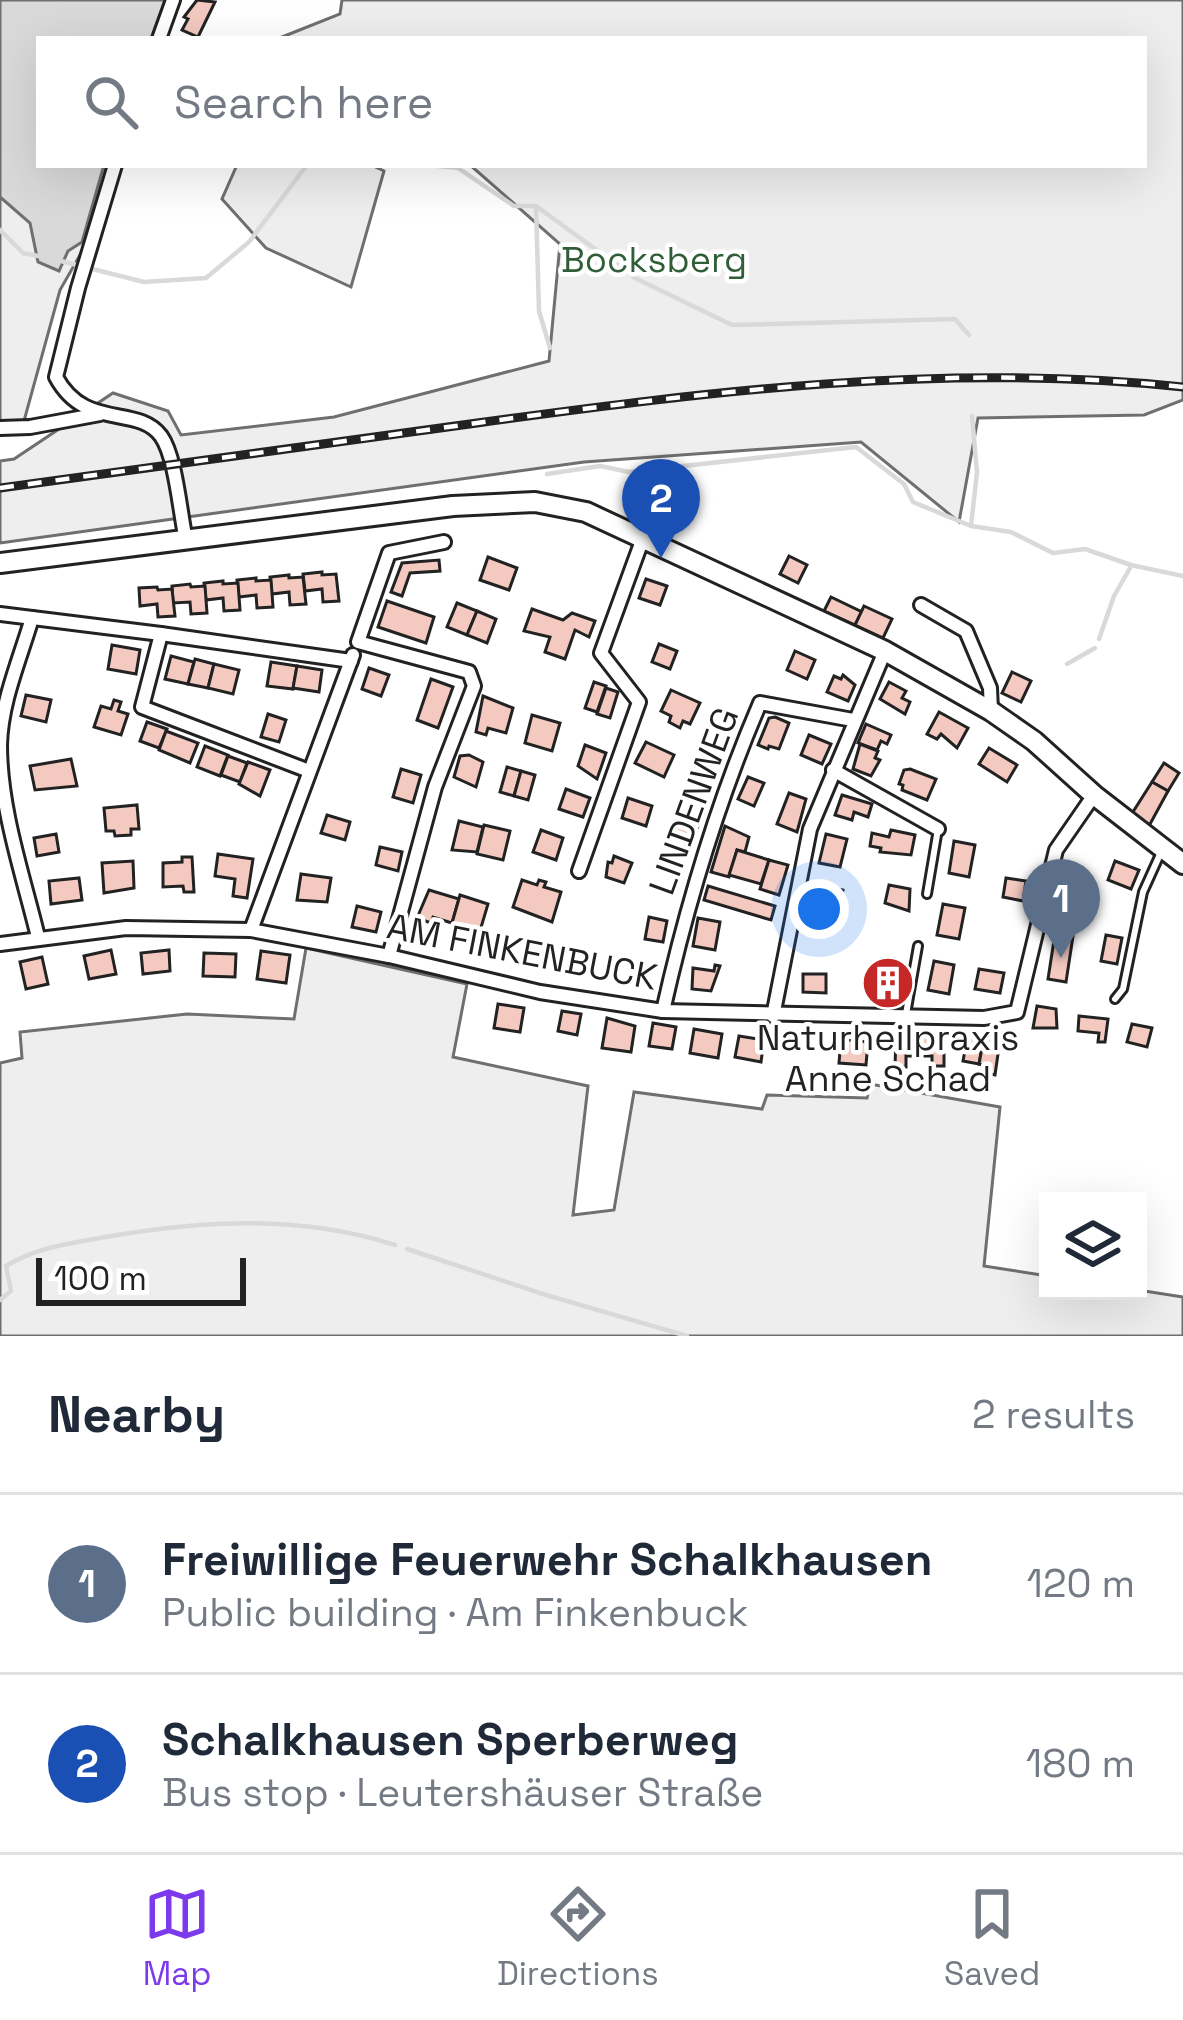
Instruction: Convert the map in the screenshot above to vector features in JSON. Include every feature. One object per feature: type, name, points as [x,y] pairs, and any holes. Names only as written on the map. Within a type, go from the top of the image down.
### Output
[{"type":"main road","points":[[0,563],[498,504],[535,502],[586,512],[886,652],[991,711],[1183,864]]},
{"type":"street","points":[[160,36],[173,0]]},
{"type":"street","points":[[114,168],[56,377],[80,406],[140,422],[160,434],[186,540]]},
{"type":"street","points":[[0,428],[101,414]]},
{"type":"street","points":[[579,871],[639,702],[601,653],[643,538]]},
{"type":"street","points":[[251,930],[388,553],[443,542]]},
{"type":"street","points":[[921,605],[966,631],[990,688],[991,711]]},
{"type":"street","points":[[0,614],[351,661]]},
{"type":"street","points":[[32,618],[4,710],[0,745],[5,801],[38,937]]},
{"type":"street","points":[[161,634],[142,707],[309,771]]},
{"type":"street","points":[[358,642],[469,673],[474,686],[436,787],[389,956]]},
{"type":"street","points":[[773,1016],[810,829],[886,652]]},
{"type":"street","name":"LINDENWEG","points":[[663,1011],[688,899],[726,783],[760,703],[854,720]]},
{"type":"street","points":[[833,770],[938,829]]},
{"type":"street","name":"AM FINKENBUCK","points":[[0,944],[126,928],[251,930],[540,992],[663,1011],[984,1018],[1017,1012],[1056,850],[1094,795]]},
{"type":"lane","points":[[927,894],[938,829]]},
{"type":"lane","points":[[1115,999],[1123,988],[1143,892],[1163,848]]},
{"type":"lane","points":[[905,1018],[918,946]]},
{"type":"green space","points":[[0,0],[167,0],[151,36],[36,36],[36,168],[106,168],[88,241],[60,290],[24,421],[0,421]]},
{"type":"green space","name":"Bocksberg","points":[[342,0],[1183,0],[1183,400],[1144,415],[978,418],[959,522],[861,442],[584,462],[0,543],[0,461],[14,459],[113,393],[168,411],[181,435],[334,417],[549,361],[560,244],[473,168],[1147,168],[1147,36],[285,36],[340,14]]},
{"type":"green space","points":[[236,168],[384,171],[351,287],[266,248],[222,199]]},
{"type":"green space","points":[[306,948],[467,984],[453,1057],[588,1086],[573,1215],[614,1210],[634,1092],[762,1109],[767,1095],[867,1098],[870,1084],[1000,1107],[984,1266],[1039,1275],[1039,1300],[1147,1300],[1147,1291],[1183,1297],[1183,1336],[0,1336],[0,1063],[22,1058],[20,1032],[187,1014],[294,1019]]},
{"type":"shaded area","points":[[0,0],[165,0],[152,36],[36,36],[36,168],[103,168],[82,242],[68,251],[59,271],[38,262],[30,223],[0,197]]},
{"type":"building","points":[[197,0],[215,2],[198,36],[182,30],[188,19],[184,17]]},
{"type":"building","points":[[789,556],[807,565],[798,583],[780,574]]},
{"type":"building","points":[[488,557],[517,568],[509,590],[480,580]]},
{"type":"building","points":[[439,560],[440,571],[410,573],[402,596],[391,592],[402,563]]},
{"type":"building","points":[[303,574],[336,574],[339,601],[323,602],[322,589],[305,591]]},
{"type":"building","points":[[270,577],[303,577],[306,604],[290,605],[289,592],[272,594]]},
{"type":"building","points":[[646,579],[667,586],[660,605],[639,598]]},
{"type":"building","points":[[237,580],[271,580],[273,607],[257,608],[256,595],[239,597]]},
{"type":"building","points":[[204,583],[238,583],[240,610],[224,611],[223,598],[206,600]]},
{"type":"building","points":[[172,586],[205,586],[207,613],[191,614],[190,602],[173,603]]},
{"type":"building","points":[[139,588],[172,589],[175,616],[158,617],[157,604],[140,606]]},
{"type":"building","points":[[831,597],[862,612],[855,625],[824,611]]},
{"type":"building","points":[[387,601],[434,617],[426,643],[378,627]]},
{"type":"building","points":[[457,603],[477,611],[467,635],[447,627]]},
{"type":"building","points":[[864,606],[892,619],[883,638],[855,625]]},
{"type":"building","points":[[532,609],[563,620],[572,613],[595,621],[589,637],[575,630],[565,659],[545,652],[550,637],[524,631]]},
{"type":"building","points":[[477,611],[496,619],[487,643],[467,635]]},
{"type":"building","points":[[659,644],[677,651],[670,669],[652,662]]},
{"type":"building","points":[[112,645],[140,650],[136,674],[108,669]]},
{"type":"building","points":[[795,651],[815,660],[807,679],[787,670]]},
{"type":"building","points":[[171,656],[194,662],[188,684],[165,679]]},
{"type":"building","points":[[195,659],[214,664],[208,688],[188,684]]},
{"type":"building","points":[[271,662],[297,666],[293,689],[267,686]]},
{"type":"building","points":[[214,664],[239,670],[233,694],[208,688]]},
{"type":"building","points":[[297,666],[322,670],[319,692],[293,688]]},
{"type":"building","points":[[369,668],[389,675],[381,696],[362,689]]},
{"type":"building","points":[[1012,672],[1031,681],[1021,702],[1002,693]]},
{"type":"building","points":[[843,675],[855,685],[848,701],[827,692],[834,676],[841,679]]},
{"type":"building","points":[[431,679],[453,687],[438,728],[417,720]]},
{"type":"building","points":[[594,682],[606,686],[597,712],[585,708]]},
{"type":"building","points":[[889,682],[906,691],[902,698],[910,702],[905,714],[880,699]]},
{"type":"building","points":[[606,688],[618,692],[610,718],[597,714]]},
{"type":"building","points":[[671,690],[700,703],[690,724],[683,721],[680,728],[661,711]]},
{"type":"building","points":[[26,695],[51,700],[46,722],[21,716]]},
{"type":"building","points":[[483,696],[513,708],[506,733],[488,728],[486,735],[476,732]]},
{"type":"building","points":[[114,700],[121,702],[118,711],[128,714],[121,735],[94,727],[101,706],[111,709]]},
{"type":"building","points":[[939,712],[968,728],[957,748],[941,734],[937,739],[927,734]]},
{"type":"building","points":[[268,714],[286,720],[279,742],[261,737]]},
{"type":"building","points":[[532,715],[560,723],[552,751],[525,743]]},
{"type":"building","points":[[769,718],[789,723],[779,749],[758,745]]},
{"type":"building","points":[[147,722],[167,729],[159,748],[140,741]]},
{"type":"building","points":[[866,724],[891,735],[887,744],[881,741],[877,750],[858,743]]},
{"type":"building","points":[[166,731],[198,743],[190,763],[159,750]]},
{"type":"building","points":[[809,735],[831,744],[822,764],[801,755]]},
{"type":"building","points":[[646,742],[674,755],[664,777],[635,763]]},
{"type":"building","points":[[860,744],[878,751],[875,758],[880,760],[871,776],[853,769]]},
{"type":"building","points":[[585,745],[606,753],[597,779],[578,766]]},
{"type":"building","points":[[205,746],[228,755],[220,776],[197,767]]},
{"type":"building","points":[[989,748],[1017,765],[1007,782],[979,764]]},
{"type":"building","points":[[228,756],[247,763],[240,782],[221,775]]},
{"type":"building","points":[[460,756],[483,762],[476,787],[454,777]]},
{"type":"building","points":[[71,759],[77,786],[35,790],[30,766]]},
{"type":"building","points":[[248,762],[270,770],[260,796],[239,784]]},
{"type":"building","points":[[1164,763],[1179,773],[1168,791],[1152,782]]},
{"type":"building","points":[[507,767],[521,771],[514,796],[500,792]]},
{"type":"building","points":[[401,769],[421,775],[413,803],[393,797]]},
{"type":"building","points":[[904,770],[936,779],[927,800],[902,790]]},
{"type":"building","points":[[521,771],[535,775],[528,800],[514,796]]},
{"type":"building","points":[[748,777],[764,783],[754,806],[738,799]]},
{"type":"building","points":[[1152,782],[1168,791],[1149,826],[1131,815]]},
{"type":"building","points":[[566,789],[590,798],[583,817],[559,809]]},
{"type":"building","points":[[789,793],[806,799],[797,832],[777,824]]},
{"type":"building","points":[[842,795],[872,804],[868,817],[854,812],[852,820],[835,815]]},
{"type":"building","points":[[628,798],[652,806],[646,826],[622,818]]},
{"type":"building","points":[[137,805],[139,829],[115,836],[114,831],[106,831],[104,808]]},
{"type":"building","points":[[327,815],[350,822],[345,840],[321,833]]},
{"type":"building","points":[[677,816],[699,823],[693,842],[671,835]]},
{"type":"building","points":[[459,821],[483,827],[477,852],[452,850]]},
{"type":"building","points":[[484,825],[510,831],[503,860],[477,854]]},
{"type":"building","points":[[725,826],[749,837],[745,852],[737,850],[729,877],[711,872]]},
{"type":"building","points":[[541,830],[563,838],[556,860],[533,852]]},
{"type":"building","points":[[891,830],[915,835],[911,855],[880,852],[881,848],[870,846],[872,833],[889,837]]},
{"type":"building","points":[[56,834],[59,852],[37,856],[34,838]]},
{"type":"building","points":[[826,834],[847,839],[840,867],[819,863]]},
{"type":"building","points":[[954,841],[975,845],[969,877],[949,873]]},
{"type":"building","points":[[380,847],[402,852],[398,871],[376,865]]},
{"type":"building","points":[[737,850],[769,860],[761,884],[729,875]]},
{"type":"building","points":[[218,854],[253,859],[247,898],[233,896],[235,879],[215,876]]},
{"type":"building","points":[[614,856],[632,863],[624,883],[606,877]]},
{"type":"building","points":[[182,857],[192,857],[194,892],[184,892],[183,886],[163,887],[163,863],[182,862]]},
{"type":"building","points":[[769,860],[788,865],[779,895],[760,889]]},
{"type":"building","points":[[133,861],[134,888],[104,893],[102,863]]},
{"type":"building","points":[[1115,861],[1139,870],[1131,889],[1108,880]]},
{"type":"building","points":[[301,874],[331,878],[327,902],[297,900]]},
{"type":"building","points":[[79,878],[82,900],[51,904],[49,881]]},
{"type":"building","points":[[1006,878],[1026,881],[1023,901],[1003,897]]},
{"type":"building","points":[[522,880],[537,885],[539,880],[546,882],[544,887],[561,892],[552,922],[513,907]]},
{"type":"building","points":[[819,884],[843,890],[839,909],[814,904]]},
{"type":"building","points":[[889,885],[910,889],[909,911],[885,903]]},
{"type":"building","points":[[708,886],[775,906],[771,920],[704,900]]},
{"type":"building","points":[[429,890],[459,899],[452,923],[417,918]]},
{"type":"building","points":[[460,895],[488,904],[480,931],[452,923]]},
{"type":"building","points":[[943,904],[965,908],[959,939],[937,935]]},
{"type":"building","points":[[357,906],[381,912],[376,932],[352,927]]},
{"type":"building","points":[[649,917],[667,921],[663,942],[645,939]]},
{"type":"building","points":[[698,918],[720,922],[715,950],[693,946]]},
{"type":"building","points":[[1055,934],[1073,936],[1066,982],[1048,979]]},
{"type":"building","points":[[1106,935],[1122,938],[1117,964],[1101,961]]},
{"type":"building","points":[[111,950],[116,974],[89,979],[84,956]]},
{"type":"building","points":[[169,950],[170,971],[143,974],[141,953]]},
{"type":"building","points":[[261,951],[290,955],[286,983],[257,979]]},
{"type":"building","points":[[204,953],[236,954],[235,977],[203,976]]},
{"type":"building","points":[[42,957],[48,984],[26,989],[20,962]]},
{"type":"building","points":[[934,961],[954,965],[949,994],[928,990]]},
{"type":"building","points":[[715,965],[720,966],[711,991],[692,989],[693,968],[714,971]]},
{"type":"building","points":[[979,969],[1004,973],[1000,993],[975,989]]},
{"type":"building","name":"Naturheilpraxis Anne Schad","points":[[879,973],[899,977],[895,999],[875,995]]},
{"type":"building","points":[[803,974],[826,974],[826,993],[803,992]]},
{"type":"building","points":[[498,1004],[524,1008],[520,1032],[494,1028]]},
{"type":"building","points":[[1037,1006],[1056,1009],[1057,1028],[1033,1028]]},
{"type":"building","points":[[562,1011],[581,1014],[577,1035],[558,1031]]},
{"type":"building","points":[[1079,1016],[1108,1019],[1105,1042],[1098,1042],[1099,1033],[1078,1031]]},
{"type":"building","points":[[607,1018],[635,1026],[631,1052],[602,1048]]},
{"type":"building","points":[[653,1023],[676,1027],[672,1049],[649,1046]]},
{"type":"building","points":[[1132,1024],[1152,1028],[1147,1047],[1127,1042]]},
{"type":"building","points":[[694,1029],[722,1034],[718,1058],[690,1053]]},
{"type":"building","points":[[896,1034],[920,1034],[920,1056],[906,1056],[906,1067],[895,1067]]},
{"type":"building","points":[[920,1034],[944,1035],[944,1066],[932,1066],[932,1056],[920,1056]]},
{"type":"building","points":[[968,1034],[984,1037],[979,1064],[963,1061]]},
{"type":"building","points":[[739,1036],[764,1040],[761,1062],[735,1057]]},
{"type":"building","points":[[984,1037],[1000,1040],[995,1075],[979,1064]]},
{"type":"building","points":[[841,1039],[868,1042],[866,1065],[839,1063]]},
{"type":"waterway","points":[[61,261],[144,282],[206,278],[249,242],[305,168]]},
{"type":"waterway","points":[[458,168],[514,206],[536,206],[635,278],[732,325],[955,319],[969,335]]},
{"type":"waterway","points":[[536,206],[539,311],[550,348]]},
{"type":"waterway","points":[[0,230],[23,253],[38,256]]},
{"type":"waterway","points":[[972,416],[977,472],[971,526],[1011,532],[1053,553],[1085,549],[1183,576]]},
{"type":"waterway","points":[[547,474],[600,466],[629,472],[856,447],[904,484],[913,502],[971,526]]},
{"type":"waterway","points":[[1099,639],[1130,568]]},
{"type":"waterway","points":[[1067,664],[1095,648]]},
{"type":"waterway","points":[[0,1300],[11,1291],[6,1266],[18,1259],[57,1246],[147,1231],[254,1223],[325,1229],[395,1245]]},
{"type":"waterway","points":[[407,1249],[687,1336]]},
{"type":"railway","points":[[0,488],[741,391],[1006,378],[1183,387]]},
{"type":"place","name":"Schalkhausen Sperberweg","points":[[661,558]]},
{"type":"place","name":"Freiwillige Feuerwehr Schalkhausen","points":[[1061,958]]},
{"type":"place","name":"Naturheilpraxis Anne Schad","points":[[888,983]]}]
